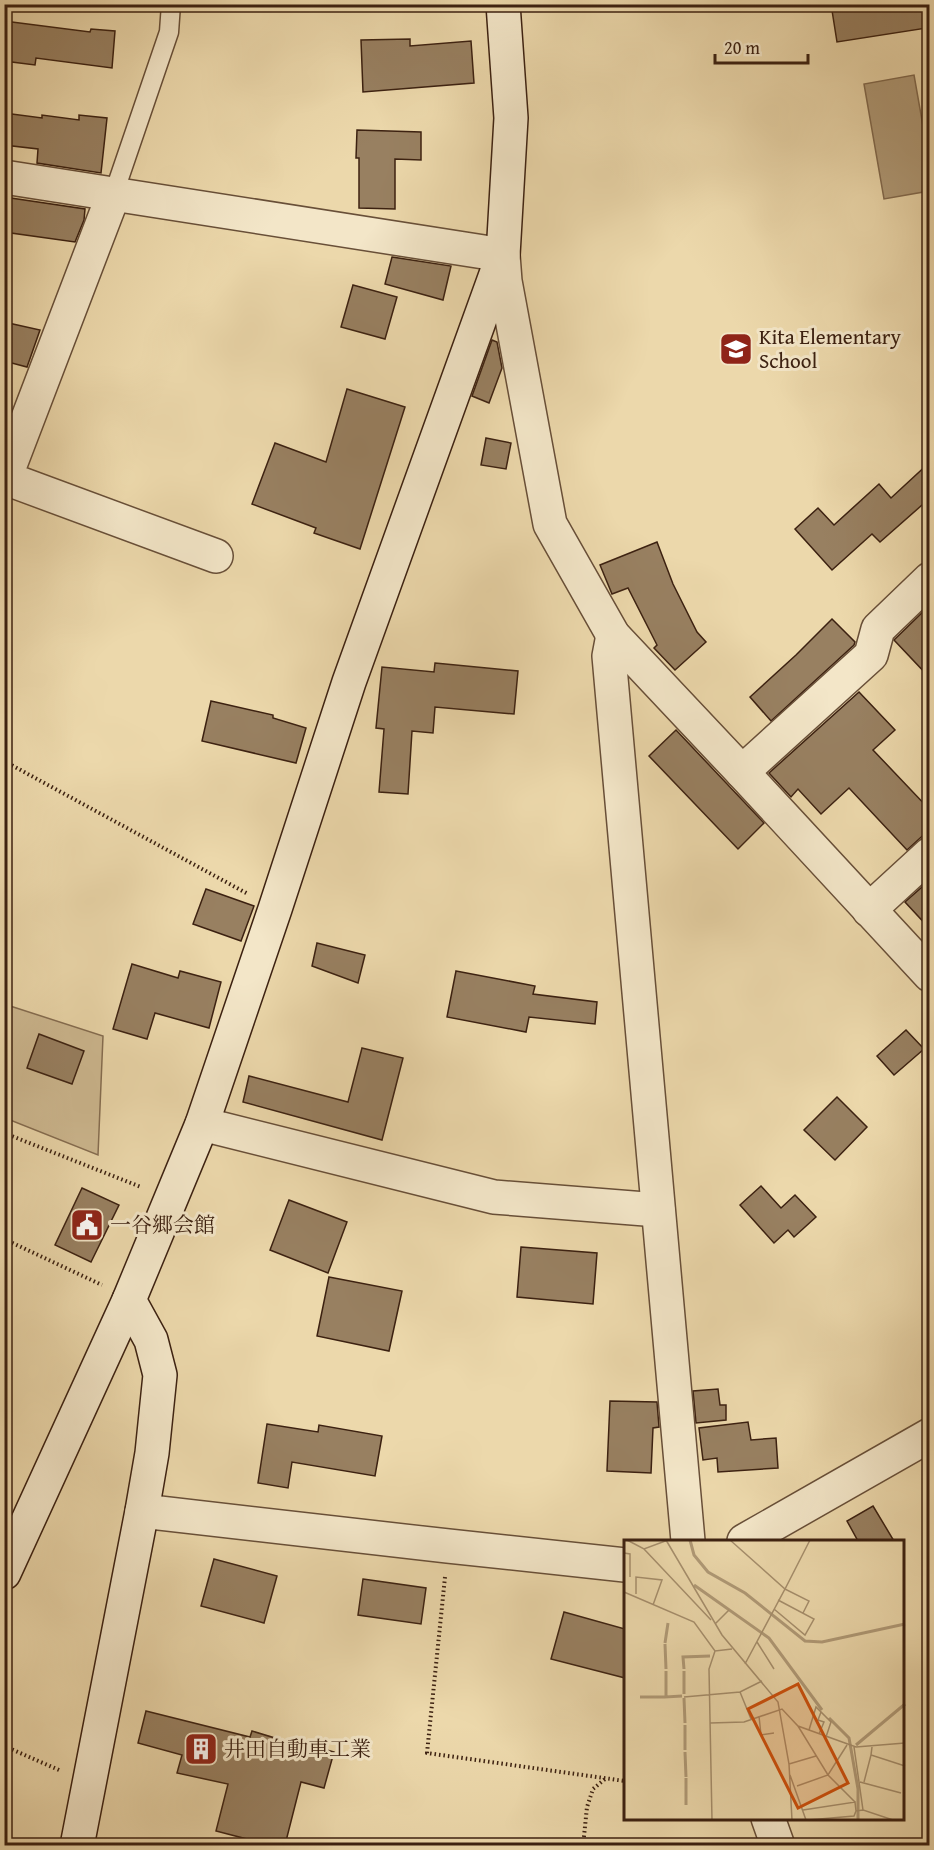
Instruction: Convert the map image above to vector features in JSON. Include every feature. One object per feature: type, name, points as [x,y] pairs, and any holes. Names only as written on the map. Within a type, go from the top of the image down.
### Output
[{"type":"street","points":[[503,4],[511,118],[503,255],[550,524],[613,635],[930,975]]},
{"type":"street","points":[[4,177],[503,255]]},
{"type":"street","points":[[114,193],[5,478],[216,556]]},
{"type":"street","points":[[4,1573],[129,1300],[202,1124],[349,681],[503,255]]},
{"type":"street","points":[[742,772],[871,655],[878,629],[930,579]]},
{"type":"street","points":[[613,635],[609,656],[688,1540]]},
{"type":"street","points":[[869,910],[930,854]]},
{"type":"street","points":[[202,1124],[494,1197],[658,1210]]},
{"type":"street","points":[[77,1845],[142,1511],[152,1453],[160,1375],[151,1340],[129,1300]]},
{"type":"street","points":[[746,1540],[930,1435]]},
{"type":"street","points":[[142,1511],[624,1565]]},
{"type":"street","points":[[769,1820],[778,1845]]},
{"type":"lane","points":[[114,193],[168,32],[171,4]]},
{"type":"path","points":[[4,761],[275,909]]},
{"type":"path","points":[[4,1133],[147,1190]]},
{"type":"path","points":[[4,1239],[116,1291],[129,1300]]},
{"type":"path","points":[[448,1546],[427,1753],[624,1781]]},
{"type":"path","points":[[4,1746],[90,1784]]},
{"type":"path","points":[[584,1845],[587,1807],[593,1790],[606,1779]]},
{"type":"shaded area","points":[[914,75],[929,160],[929,191],[884,199],[864,84]]},
{"type":"shaded area","points":[[4,1004],[103,1036],[98,1155],[5,1118]]},
{"type":"building","points":[[831,4],[923,4],[927,28],[837,42]]},
{"type":"building","points":[[4,21],[90,32],[91,29],[115,31],[112,68],[36,58],[35,65],[4,61]]},
{"type":"building","points":[[410,39],[410,46],[471,41],[474,83],[363,92],[361,40]]},
{"type":"building","points":[[4,113],[79,120],[79,115],[107,118],[101,173],[37,163],[38,149],[4,145]]},
{"type":"building","points":[[357,130],[421,132],[421,160],[395,159],[395,209],[359,208]]},
{"type":"building","points":[[4,197],[85,209],[84,220],[75,242],[4,232]]},
{"type":"building","points":[[392,257],[451,266],[443,300],[385,284]]},
{"type":"building","points":[[353,285],[397,297],[385,339],[341,327]]},
{"type":"building","points":[[4,322],[40,330],[27,367],[4,361]]},
{"type":"building","points":[[492,340],[497,342],[502,368],[489,403],[472,396]]},
{"type":"building","points":[[347,389],[405,407],[360,549],[314,533],[316,528],[252,504],[275,443],[326,462]]},
{"type":"building","points":[[486,438],[511,443],[506,469],[481,465]]},
{"type":"building","points":[[930,462],[930,498],[880,542],[872,534],[832,570],[795,529],[818,508],[834,525],[879,484],[891,498]]},
{"type":"building","points":[[657,542],[673,584],[697,632],[706,642],[675,670],[654,648],[657,645],[628,588],[612,594],[600,565]]},
{"type":"building","points":[[930,605],[930,678],[894,640]]},
{"type":"building","points":[[832,619],[855,642],[854,645],[771,721],[750,697]]},
{"type":"building","points":[[435,663],[518,671],[514,714],[435,707],[433,733],[412,731],[408,794],[379,792],[384,729],[376,728],[382,667],[434,672]]},
{"type":"building","points":[[859,692],[895,730],[873,750],[930,810],[930,829],[907,850],[849,788],[821,814],[798,789],[791,797],[769,773]]},
{"type":"building","points":[[211,701],[273,715],[273,718],[306,728],[296,763],[202,741]]},
{"type":"building","points":[[676,730],[764,823],[738,849],[649,756]]},
{"type":"building","points":[[930,880],[930,929],[905,902]]},
{"type":"building","points":[[206,889],[254,906],[241,941],[193,924]]},
{"type":"building","points":[[317,943],[365,955],[358,983],[312,966]]},
{"type":"building","points":[[132,964],[178,978],[180,971],[221,982],[209,1028],[155,1013],[147,1039],[113,1029]]},
{"type":"building","points":[[456,971],[535,986],[533,994],[597,1002],[595,1024],[529,1017],[526,1032],[447,1017]]},
{"type":"building","points":[[906,1030],[924,1049],[894,1075],[877,1056]]},
{"type":"building","points":[[39,1034],[84,1051],[72,1084],[27,1068]]},
{"type":"building","points":[[362,1048],[403,1058],[382,1140],[243,1102],[249,1076],[348,1102]]},
{"type":"building","points":[[837,1097],[867,1127],[835,1160],[804,1130]]},
{"type":"building","points":[[761,1186],[781,1208],[795,1195],[816,1217],[794,1237],[788,1230],[774,1243],[740,1205]]},
{"type":"building","name":"一谷郷会館","points":[[82,1188],[119,1205],[91,1262],[55,1245]]},
{"type":"building","points":[[289,1200],[347,1222],[328,1273],[270,1250]]},
{"type":"building","points":[[521,1247],[597,1253],[593,1304],[517,1297]]},
{"type":"building","points":[[329,1277],[402,1291],[389,1351],[317,1336]]},
{"type":"building","points":[[718,1389],[720,1405],[726,1405],[726,1420],[696,1423],[693,1391]]},
{"type":"building","points":[[610,1401],[657,1402],[659,1427],[653,1428],[651,1473],[607,1471]]},
{"type":"building","points":[[748,1422],[751,1440],[776,1438],[778,1468],[718,1472],[717,1458],[703,1460],[699,1428]]},
{"type":"building","points":[[267,1424],[318,1432],[319,1425],[382,1436],[375,1476],[292,1462],[288,1488],[258,1483]]},
{"type":"building","points":[[873,1506],[893,1540],[857,1540],[847,1521]]},
{"type":"building","points":[[214,1559],[277,1576],[264,1623],[201,1606]]},
{"type":"building","points":[[363,1579],[426,1588],[421,1624],[358,1615]]},
{"type":"building","points":[[564,1612],[624,1629],[624,1678],[551,1659]]},
{"type":"building","points":[[146,1711],[250,1737],[252,1731],[308,1748],[309,1745],[334,1752],[324,1788],[301,1782],[285,1845],[270,1845],[216,1831],[228,1784],[177,1773],[182,1755],[138,1743]]},
{"type":"place","name":"Kita Elementary School","points":[[736,349]]},
{"type":"place","name":"一谷郷会館","points":[[87,1225]]},
{"type":"place","name":"井田自動車工業","points":[[201,1749]]}]
